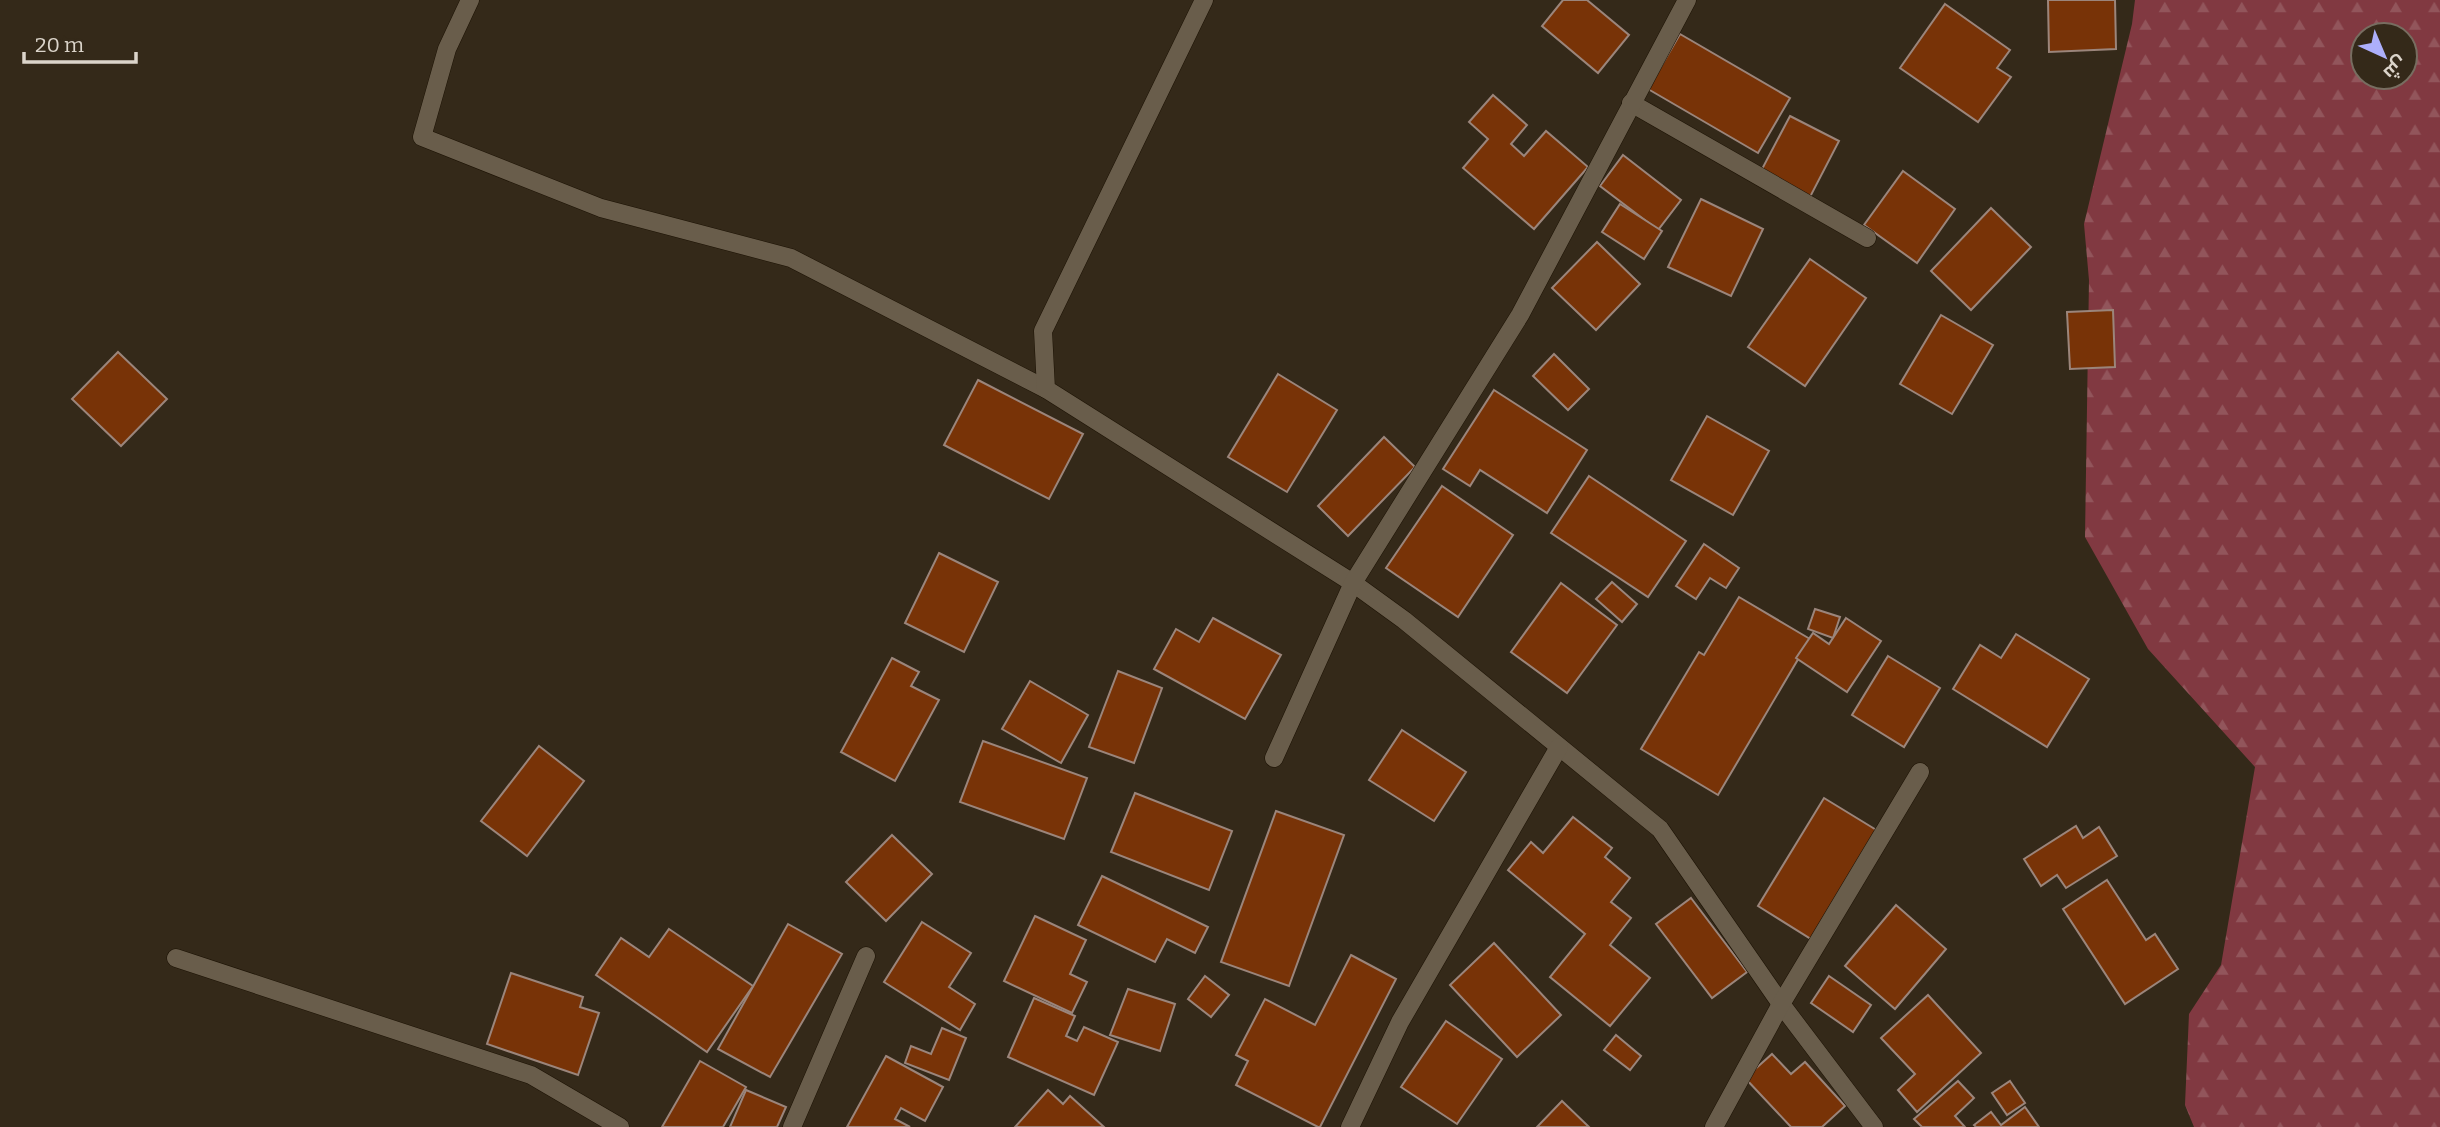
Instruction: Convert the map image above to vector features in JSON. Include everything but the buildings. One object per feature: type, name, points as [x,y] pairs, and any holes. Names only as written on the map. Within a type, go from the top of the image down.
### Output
[{"type":"street","points":[[470,0],[447,50],[422,137],[601,208],[790,258],[1046,389],[1353,583],[1404,620],[1660,830],[1781,1004],[1874,1127]]},
{"type":"street","points":[[1046,389],[1043,331],[1204,0]]},
{"type":"street","points":[[1274,758],[1353,583],[1520,315],[1687,0]]},
{"type":"street","points":[[1631,103],[1867,238]]},
{"type":"street","points":[[1350,1127],[1400,1022],[1559,747]]},
{"type":"street","points":[[1714,1127],[1781,1004],[1920,772]]},
{"type":"street","points":[[792,1127],[866,956]]},
{"type":"street","points":[[176,958],[531,1075],[620,1127]]},
{"type":"green space","points":[[2135,0],[2440,0],[2440,1127],[2194,1127],[2185,1105],[2189,1014],[2221,965],[2255,767],[2148,649],[2085,537],[2089,280],[2084,224],[2132,24]]}]
